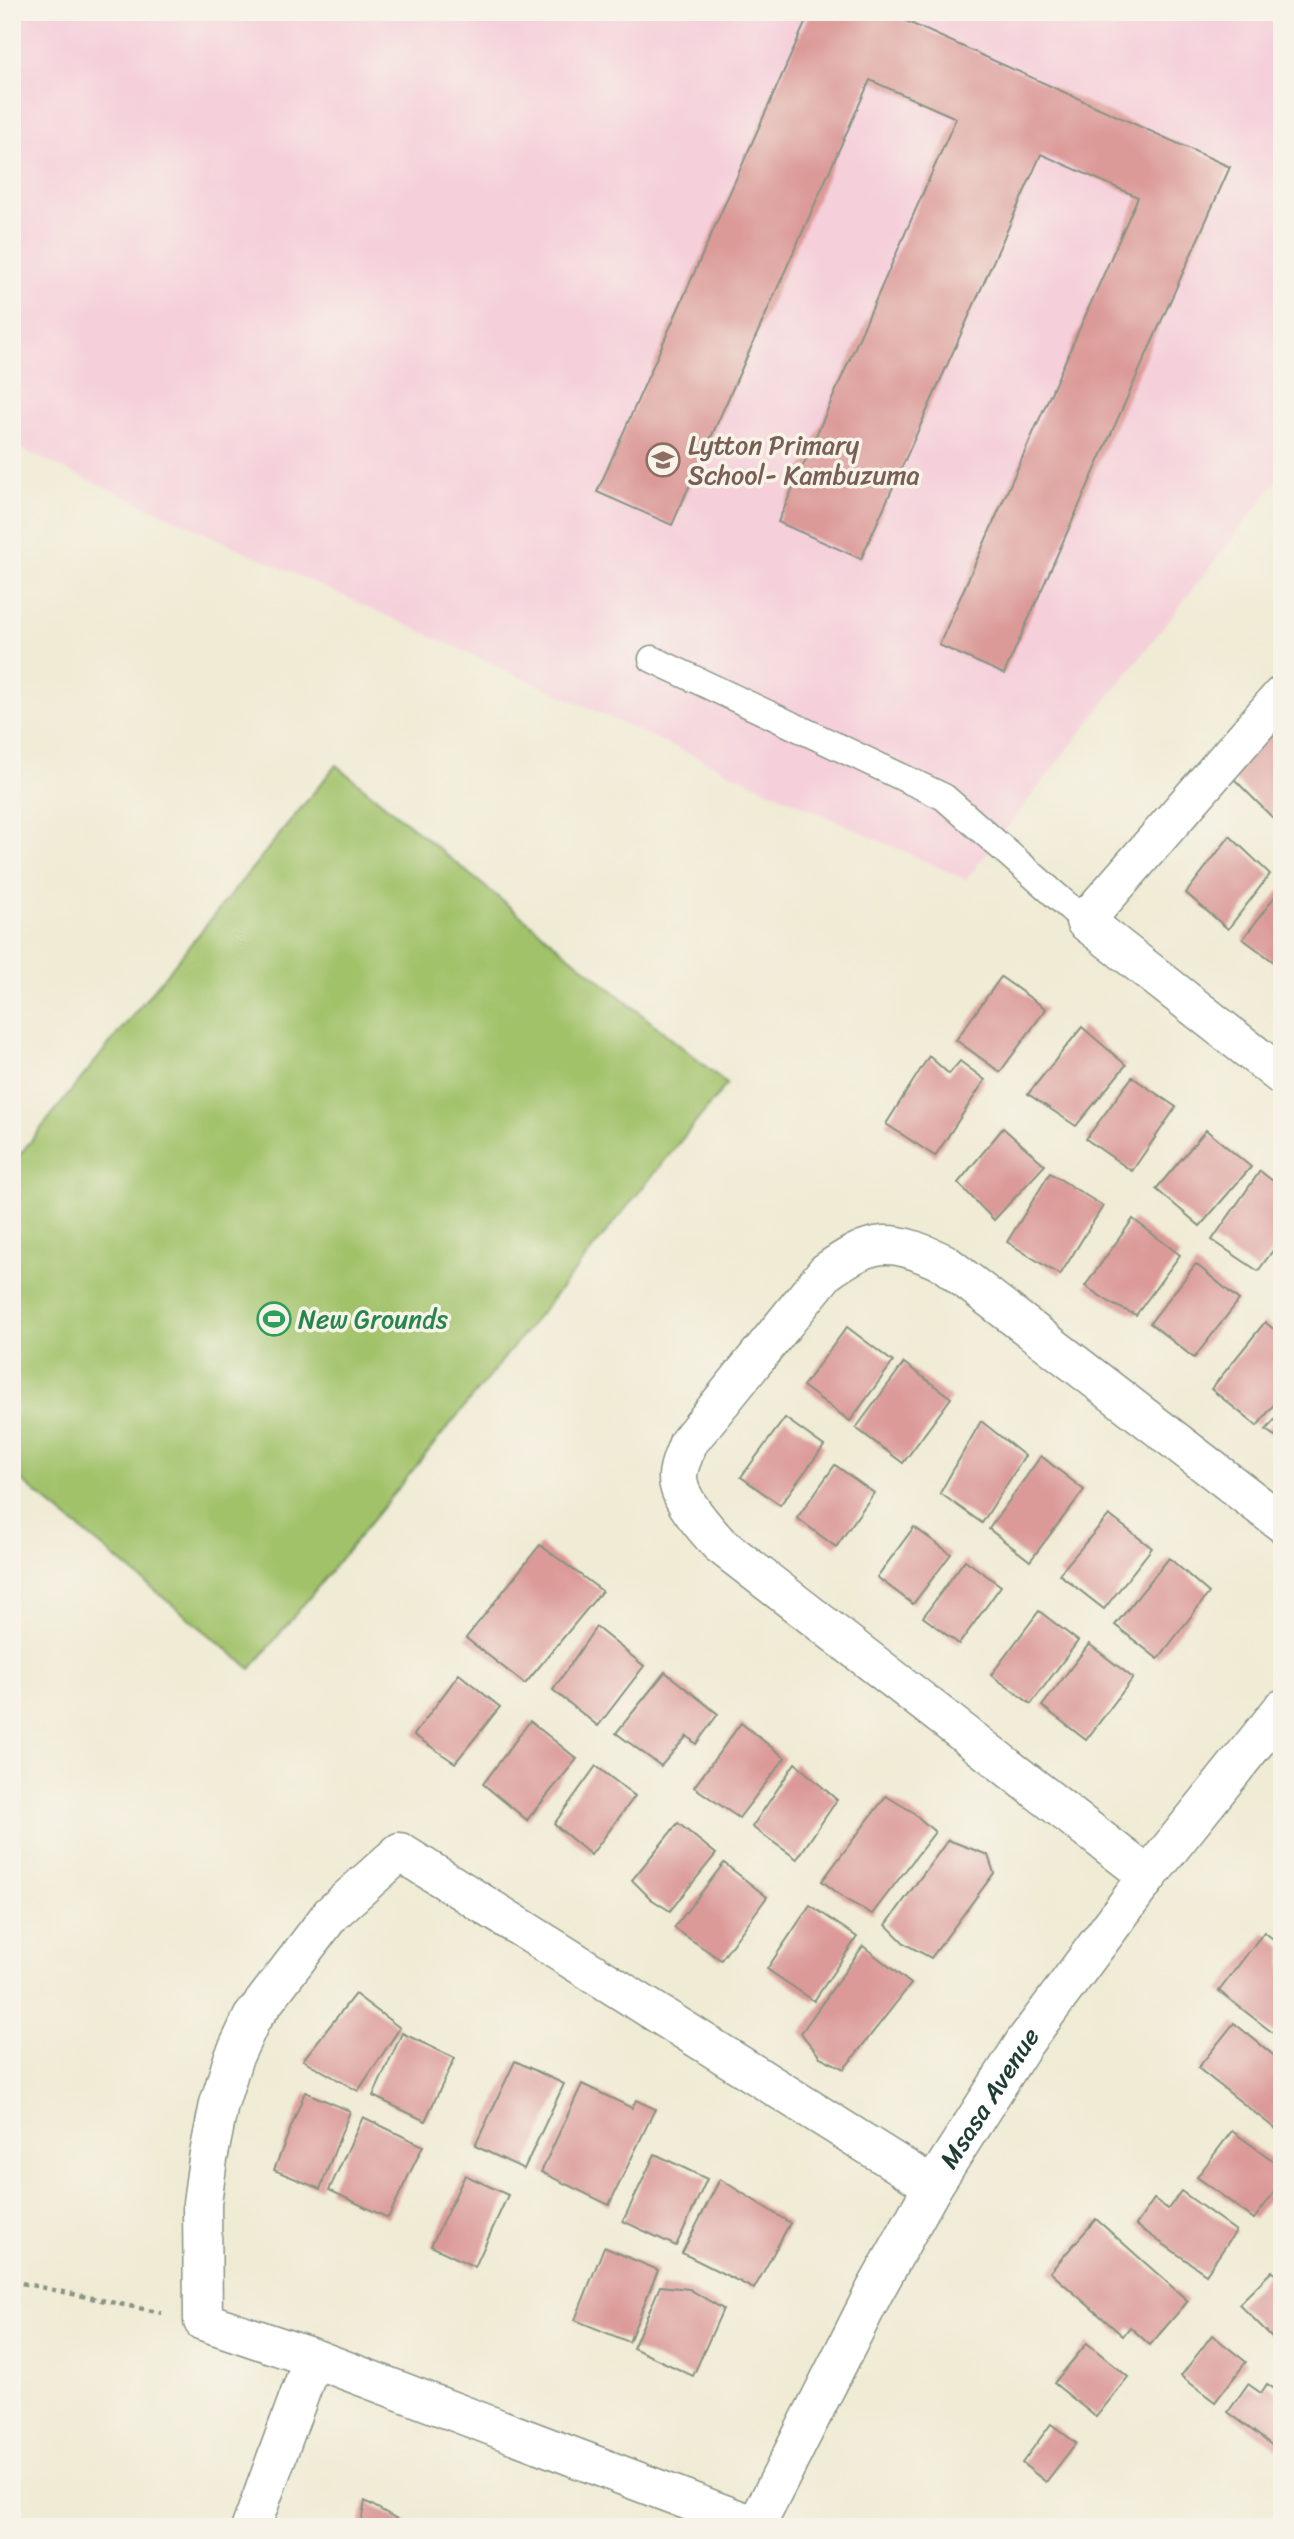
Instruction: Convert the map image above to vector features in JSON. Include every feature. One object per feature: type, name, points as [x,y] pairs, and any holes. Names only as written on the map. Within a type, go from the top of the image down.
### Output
[{"type":"street","points":[[1282,695],[1085,921],[1282,1076]]},
{"type":"street","points":[[1148,1876],[719,1544],[684,1499],[678,1477],[688,1443],[826,1272],[850,1255],[879,1244],[914,1249],[944,1263],[1282,1523]]},
{"type":"street","name":"Msasa Avenue","points":[[757,2526],[874,2292],[933,2186],[1024,2043],[1148,1876],[1282,1709]]},
{"type":"street","points":[[757,2526],[682,2513],[313,2358],[203,2321],[204,2192],[219,2104],[233,2059],[252,2018],[331,1914],[400,1852],[933,2186]]},
{"type":"street","points":[[251,2527],[313,2358]]},
{"type":"lane","points":[[652,659],[944,797],[1085,921]]},
{"type":"path","points":[[12,2281],[203,2321]]},
{"type":"shaded area","name":"Lytton Primary School- Kambuzuma","points":[[12,12],[1282,12],[1282,475],[966,880],[12,445]]},
{"type":"green space","name":"New Grounds","points":[[336,765],[727,1084],[251,1669],[12,1473],[12,1164]]},
{"type":"building","points":[[810,12],[886,12],[1230,167],[1004,674],[939,645],[1138,197],[1041,154],[861,559],[778,522],[956,118],[870,80],[672,525],[597,492]]},
{"type":"building","points":[[1275,725],[1282,730],[1282,827],[1232,777]]},
{"type":"building","points":[[1230,836],[1270,874],[1228,929],[1186,893]]},
{"type":"building","points":[[1282,887],[1282,968],[1243,939]]},
{"type":"building","points":[[1001,977],[1046,1009],[1000,1072],[956,1040]]},
{"type":"building","points":[[1082,1027],[1126,1065],[1076,1126],[1028,1094]]},
{"type":"building","points":[[929,1056],[949,1074],[960,1061],[985,1080],[935,1156],[886,1124]]},
{"type":"building","points":[[1132,1077],[1176,1107],[1132,1171],[1086,1139]]},
{"type":"building","points":[[1003,1128],[1045,1165],[994,1220],[958,1183]]},
{"type":"building","points":[[1206,1130],[1251,1167],[1200,1226],[1156,1189]]},
{"type":"building","points":[[1260,1171],[1282,1188],[1282,1238],[1258,1271],[1212,1240]]},
{"type":"building","points":[[1050,1173],[1103,1206],[1060,1275],[1007,1242]]},
{"type":"building","points":[[1133,1219],[1180,1255],[1136,1315],[1114,1305],[1085,1286]]},
{"type":"building","points":[[1196,1264],[1239,1300],[1194,1358],[1150,1323]]},
{"type":"building","points":[[1265,1322],[1282,1336],[1282,1394],[1257,1426],[1211,1389]]},
{"type":"building","points":[[847,1327],[893,1362],[850,1421],[803,1386]]},
{"type":"building","points":[[904,1363],[951,1398],[903,1463],[856,1428]]},
{"type":"building","points":[[1282,1411],[1282,1441],[1266,1430]]},
{"type":"building","points":[[785,1418],[824,1446],[780,1505],[741,1477]]},
{"type":"building","points":[[981,1421],[1025,1456],[982,1523],[940,1493]]},
{"type":"building","points":[[1041,1456],[1084,1490],[1030,1561],[989,1529]]},
{"type":"building","points":[[835,1465],[874,1493],[836,1547],[797,1518]]},
{"type":"building","points":[[1109,1515],[1152,1548],[1104,1609],[1059,1574]]},
{"type":"building","points":[[914,1527],[951,1554],[913,1604],[877,1577]]},
{"type":"building","points":[[540,1545],[602,1591],[525,1684],[466,1638]]},
{"type":"building","points":[[1169,1558],[1209,1593],[1158,1659],[1115,1625]]},
{"type":"building","points":[[965,1560],[1001,1586],[959,1644],[923,1617]]},
{"type":"building","points":[[1039,1611],[1078,1641],[1031,1704],[991,1675]]},
{"type":"building","points":[[596,1627],[644,1666],[598,1726],[553,1690]]},
{"type":"building","points":[[1089,1644],[1133,1678],[1086,1740],[1042,1706]]},
{"type":"building","points":[[665,1672],[718,1714],[696,1744],[687,1736],[661,1766],[616,1733]]},
{"type":"building","points":[[459,1674],[500,1707],[455,1763],[414,1735]]},
{"type":"building","points":[[530,1721],[577,1759],[527,1820],[483,1784]]},
{"type":"building","points":[[741,1723],[785,1758],[739,1818],[694,1787]]},
{"type":"building","points":[[795,1763],[837,1800],[797,1859],[752,1827]]},
{"type":"building","points":[[596,1766],[635,1796],[591,1855],[554,1824]]},
{"type":"building","points":[[886,1796],[911,1811],[935,1832],[872,1914],[848,1901],[822,1881]]},
{"type":"building","points":[[678,1823],[716,1854],[670,1911],[651,1899],[632,1880]]},
{"type":"building","points":[[948,1840],[988,1855],[994,1873],[931,1958],[905,1944],[886,1925]]},
{"type":"building","points":[[724,1863],[767,1897],[721,1960],[674,1928]]},
{"type":"building","points":[[810,1905],[857,1937],[814,2001],[767,1969]]},
{"type":"building","points":[[1264,1932],[1282,1946],[1282,2040],[1219,1991]]},
{"type":"building","points":[[863,1946],[911,1984],[844,2069],[820,2057],[801,2033]]},
{"type":"building","points":[[355,1994],[400,2028],[358,2091],[303,2060]]},
{"type":"building","points":[[1234,2023],[1282,2062],[1282,2134],[1198,2068]]},
{"type":"building","points":[[402,2033],[455,2058],[425,2121],[373,2096]]},
{"type":"building","points":[[515,2061],[564,2084],[524,2169],[475,2146]]},
{"type":"building","points":[[582,2084],[632,2108],[636,2100],[655,2109],[609,2205],[541,2172]]},
{"type":"building","points":[[305,2092],[350,2111],[320,2189],[274,2170]]},
{"type":"building","points":[[363,2117],[423,2146],[388,2218],[329,2190]]},
{"type":"building","points":[[1232,2131],[1282,2167],[1282,2182],[1254,2219],[1197,2177]]},
{"type":"building","points":[[655,2154],[707,2179],[676,2246],[623,2221]]},
{"type":"building","points":[[465,2175],[508,2195],[475,2267],[431,2246]]},
{"type":"building","points":[[720,2179],[790,2223],[754,2289],[682,2253]]},
{"type":"building","points":[[1181,2191],[1236,2231],[1206,2274],[1136,2225],[1154,2199],[1168,2209]]},
{"type":"building","points":[[1096,2219],[1188,2301],[1150,2345],[1130,2327],[1123,2336],[1050,2272]]},
{"type":"building","points":[[604,2247],[658,2270],[629,2342],[575,2320]]},
{"type":"building","points":[[1272,2271],[1282,2281],[1282,2333],[1275,2340],[1239,2304]]},
{"type":"building","points":[[660,2286],[689,2289],[723,2309],[693,2376],[633,2348]]},
{"type":"building","points":[[1212,2335],[1246,2362],[1215,2402],[1181,2376]]},
{"type":"building","points":[[1087,2343],[1128,2377],[1096,2417],[1054,2383]]},
{"type":"building","points":[[1248,2384],[1261,2393],[1267,2384],[1282,2394],[1282,2443],[1277,2449],[1228,2412]]},
{"type":"building","points":[[1051,2424],[1076,2443],[1046,2482],[1022,2463]]},
{"type":"building","points":[[365,2501],[412,2527],[360,2527]]},
{"type":"place","name":"Lytton Primary School- Kambuzuma","points":[[663,460]]},
{"type":"place","name":"New Grounds","points":[[274,1319]]}]
